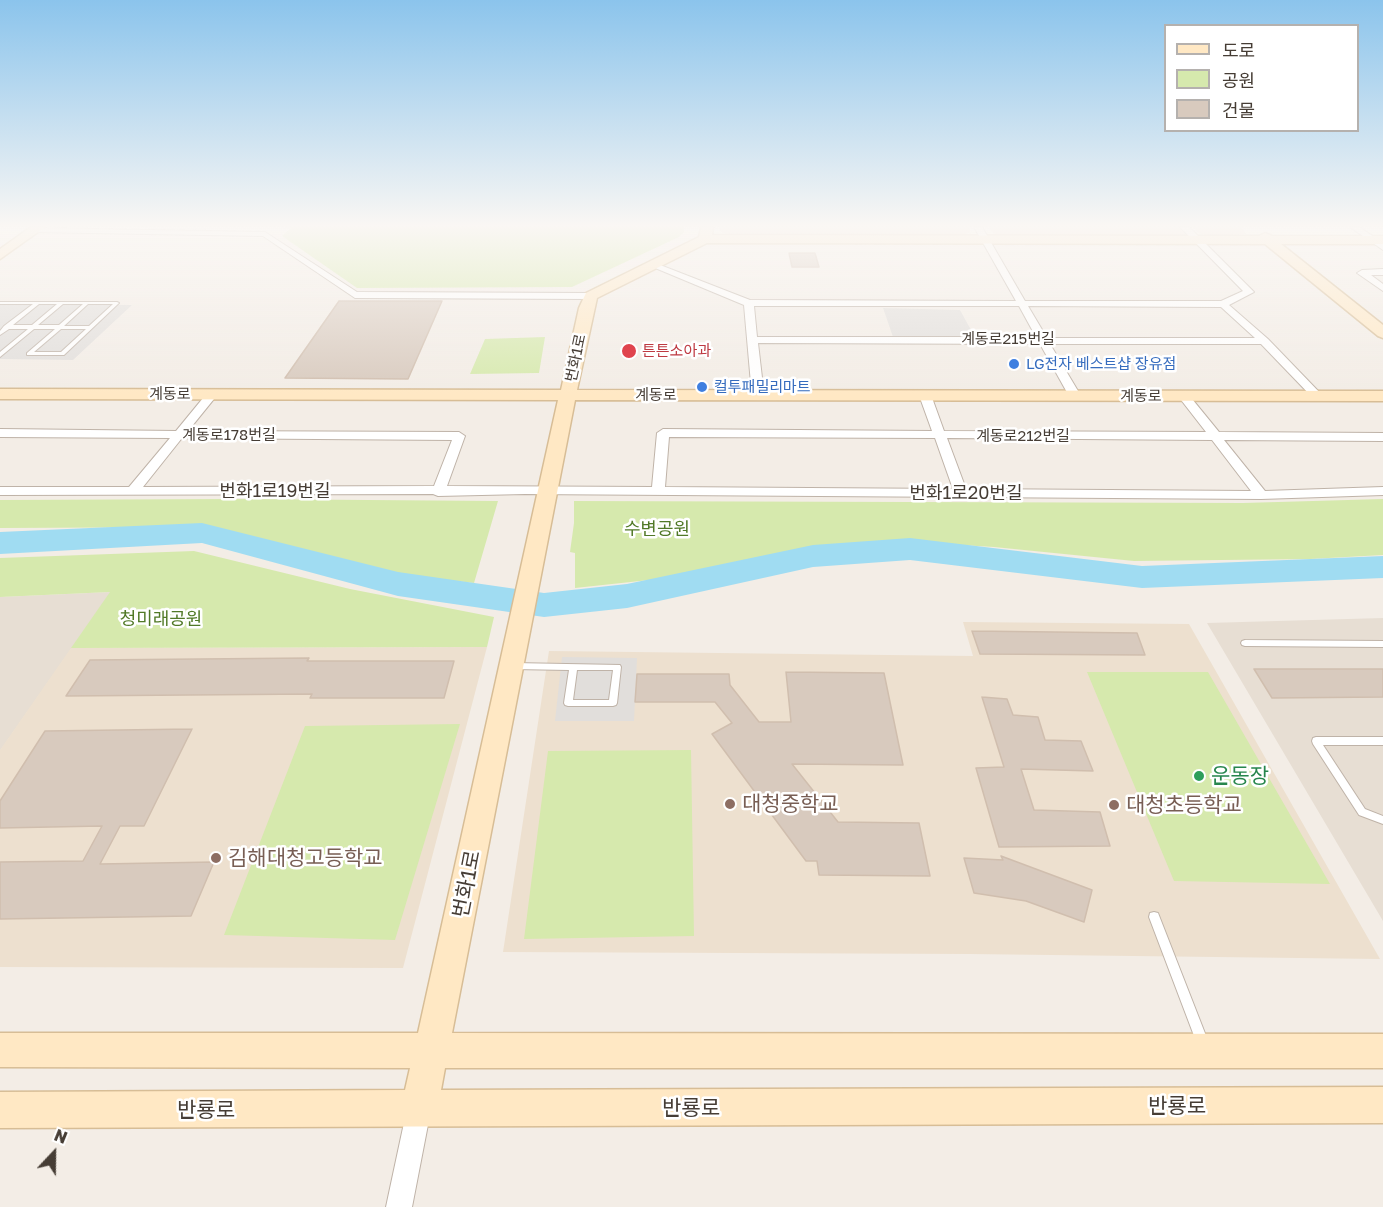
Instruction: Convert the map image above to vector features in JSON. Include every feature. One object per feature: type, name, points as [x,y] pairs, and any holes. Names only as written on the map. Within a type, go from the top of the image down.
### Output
[{"type":"street","points":[[337,283],[354,295],[591,296],[616,283]]},
{"type":"street","points":[[699,283],[749,303],[1222,303],[1249,292],[1240,283]]},
{"type":"street","points":[[1009,283],[1075,396]]},
{"type":"street","points":[[1322,283],[1383,333]]},
{"type":"street","name":"번화1로","points":[[419,1109],[568,395],[591,296]]},
{"type":"street","points":[[749,303],[758,395]]},
{"type":"street","points":[[1222,303],[1264,340],[1317,396]]},
{"type":"street","name":"계동로215번길","points":[[752,340],[1264,340]]},
{"type":"street","name":"계동로","points":[[0,394],[1383,396]]},
{"type":"street","points":[[133,490],[212,394]]},
{"type":"street","points":[[925,395],[960,493]]},
{"type":"street","points":[[1184,396],[1261,495]]},
{"type":"street","name":"계동로178번길","points":[[0,433],[459,436],[438,492]]},
{"type":"street","name":"계동로212번길","points":[[658,491],[663,434],[1383,436]]},
{"type":"street","name":"번화1로19번길","points":[[0,491],[549,491]]},
{"type":"street","name":"번화1로20번길","points":[[549,491],[1261,495],[1383,491]]},
{"type":"street","points":[[0,1050],[1383,1051]]},
{"type":"street","name":"반룡로","points":[[0,1110],[1383,1105]]},
{"type":"street","points":[[399,1207],[419,1109]]},
{"type":"lane","points":[[0,303],[8,303],[38,303],[62,303],[87,303],[117,303],[62,354],[29,354],[87,303]]},
{"type":"lane","points":[[0,309],[8,303]]},
{"type":"lane","points":[[0,333],[38,303]]},
{"type":"lane","points":[[0,355],[62,303]]},
{"type":"lane","points":[[0,327],[91,328]]},
{"type":"lane","points":[[1245,643],[1383,644]]},
{"type":"lane","points":[[512,662],[573,668],[617,667],[614,704],[568,703],[573,668]]},
{"type":"lane","points":[[1383,741],[1316,741],[1362,812],[1383,820]]},
{"type":"lane","points":[[1154,917],[1206,1051]]},
{"type":"shaded area","points":[[0,304],[132,305],[73,360],[0,359]]},
{"type":"shaded area","points":[[883,308],[960,310],[975,337],[893,337]]},
{"type":"shaded area","points":[[111,592],[0,751],[0,597]]},
{"type":"shaded area","points":[[1383,618],[1383,921],[1207,623]]},
{"type":"shaded area","points":[[963,622],[1189,624],[1380,959],[503,952],[549,651],[973,656]]},
{"type":"shaded area","name":"김해대청고등학교","points":[[487,647],[403,968],[0,967],[0,750],[71,648]]},
{"type":"shaded area","points":[[562,657],[637,658],[634,721],[555,721]]},
{"type":"green space","points":[[350,283],[580,283],[572,287],[357,288]]},
{"type":"green space","points":[[545,337],[539,373],[470,374],[485,339]]},
{"type":"green space","name":"수변공원","points":[[1383,499],[1383,555],[1310,559],[1134,561],[994,547],[894,541],[677,577],[575,588],[575,553],[570,552],[574,501],[1243,503]]},
{"type":"green space","points":[[0,500],[498,501],[474,583],[400,575],[213,527],[0,528]]},
{"type":"green space","name":"청미래공원","points":[[194,551],[350,589],[494,617],[487,647],[71,648],[110,592],[0,597],[0,558]]},
{"type":"green space","name":"운동장","points":[[1087,672],[1208,672],[1330,884],[1174,881]]},
{"type":"green space","points":[[460,724],[395,940],[224,935],[305,726]]},
{"type":"green space","points":[[691,750],[694,936],[524,939],[548,751]]},
{"type":"building","points":[[339,301],[442,301],[408,379],[285,378]]},
{"type":"building","points":[[972,631],[1137,633],[1145,655],[980,654]]},
{"type":"building","points":[[309,658],[307,661],[454,661],[444,698],[310,698],[312,694],[66,696],[90,660]]},
{"type":"building","points":[[1254,669],[1383,669],[1383,697],[1272,698]]},
{"type":"building","points":[[786,672],[884,673],[903,765],[792,764],[838,822],[919,823],[930,876],[819,875],[817,861],[806,861],[712,734],[732,723],[715,702],[635,702],[637,674],[729,674],[730,685],[759,722],[791,722]]},
{"type":"building","points":[[982,697],[1007,699],[1013,715],[1038,717],[1045,740],[1081,741],[1093,771],[1021,769],[1034,810],[1100,812],[1110,846],[999,847],[976,768],[1004,767]]},
{"type":"building","points":[[192,729],[144,826],[120,826],[100,864],[214,862],[191,916],[0,919],[0,862],[83,861],[102,826],[0,828],[0,801],[45,731]]},
{"type":"building","points":[[1001,856],[1092,890],[1084,922],[1026,901],[974,893],[964,858],[1003,860]]},
{"type":"waterway","points":[[0,543],[202,533],[398,584],[544,605],[627,596],[813,556],[910,549],[1142,577],[1383,567]]},
{"type":"place","name":"튼튼소아과","points":[[629,351]]},
{"type":"place","name":"LG전자 베스트샵 장유점","points":[[1014,364]]},
{"type":"place","name":"컬투패밀리마트","points":[[702,387]]},
{"type":"place","name":"운동장","points":[[1199,776]]},
{"type":"place","name":"대청중학교","points":[[730,804]]},
{"type":"place","name":"대청초등학교","points":[[1114,805]]},
{"type":"place","name":"김해대청고등학교","points":[[216,858]]}]
